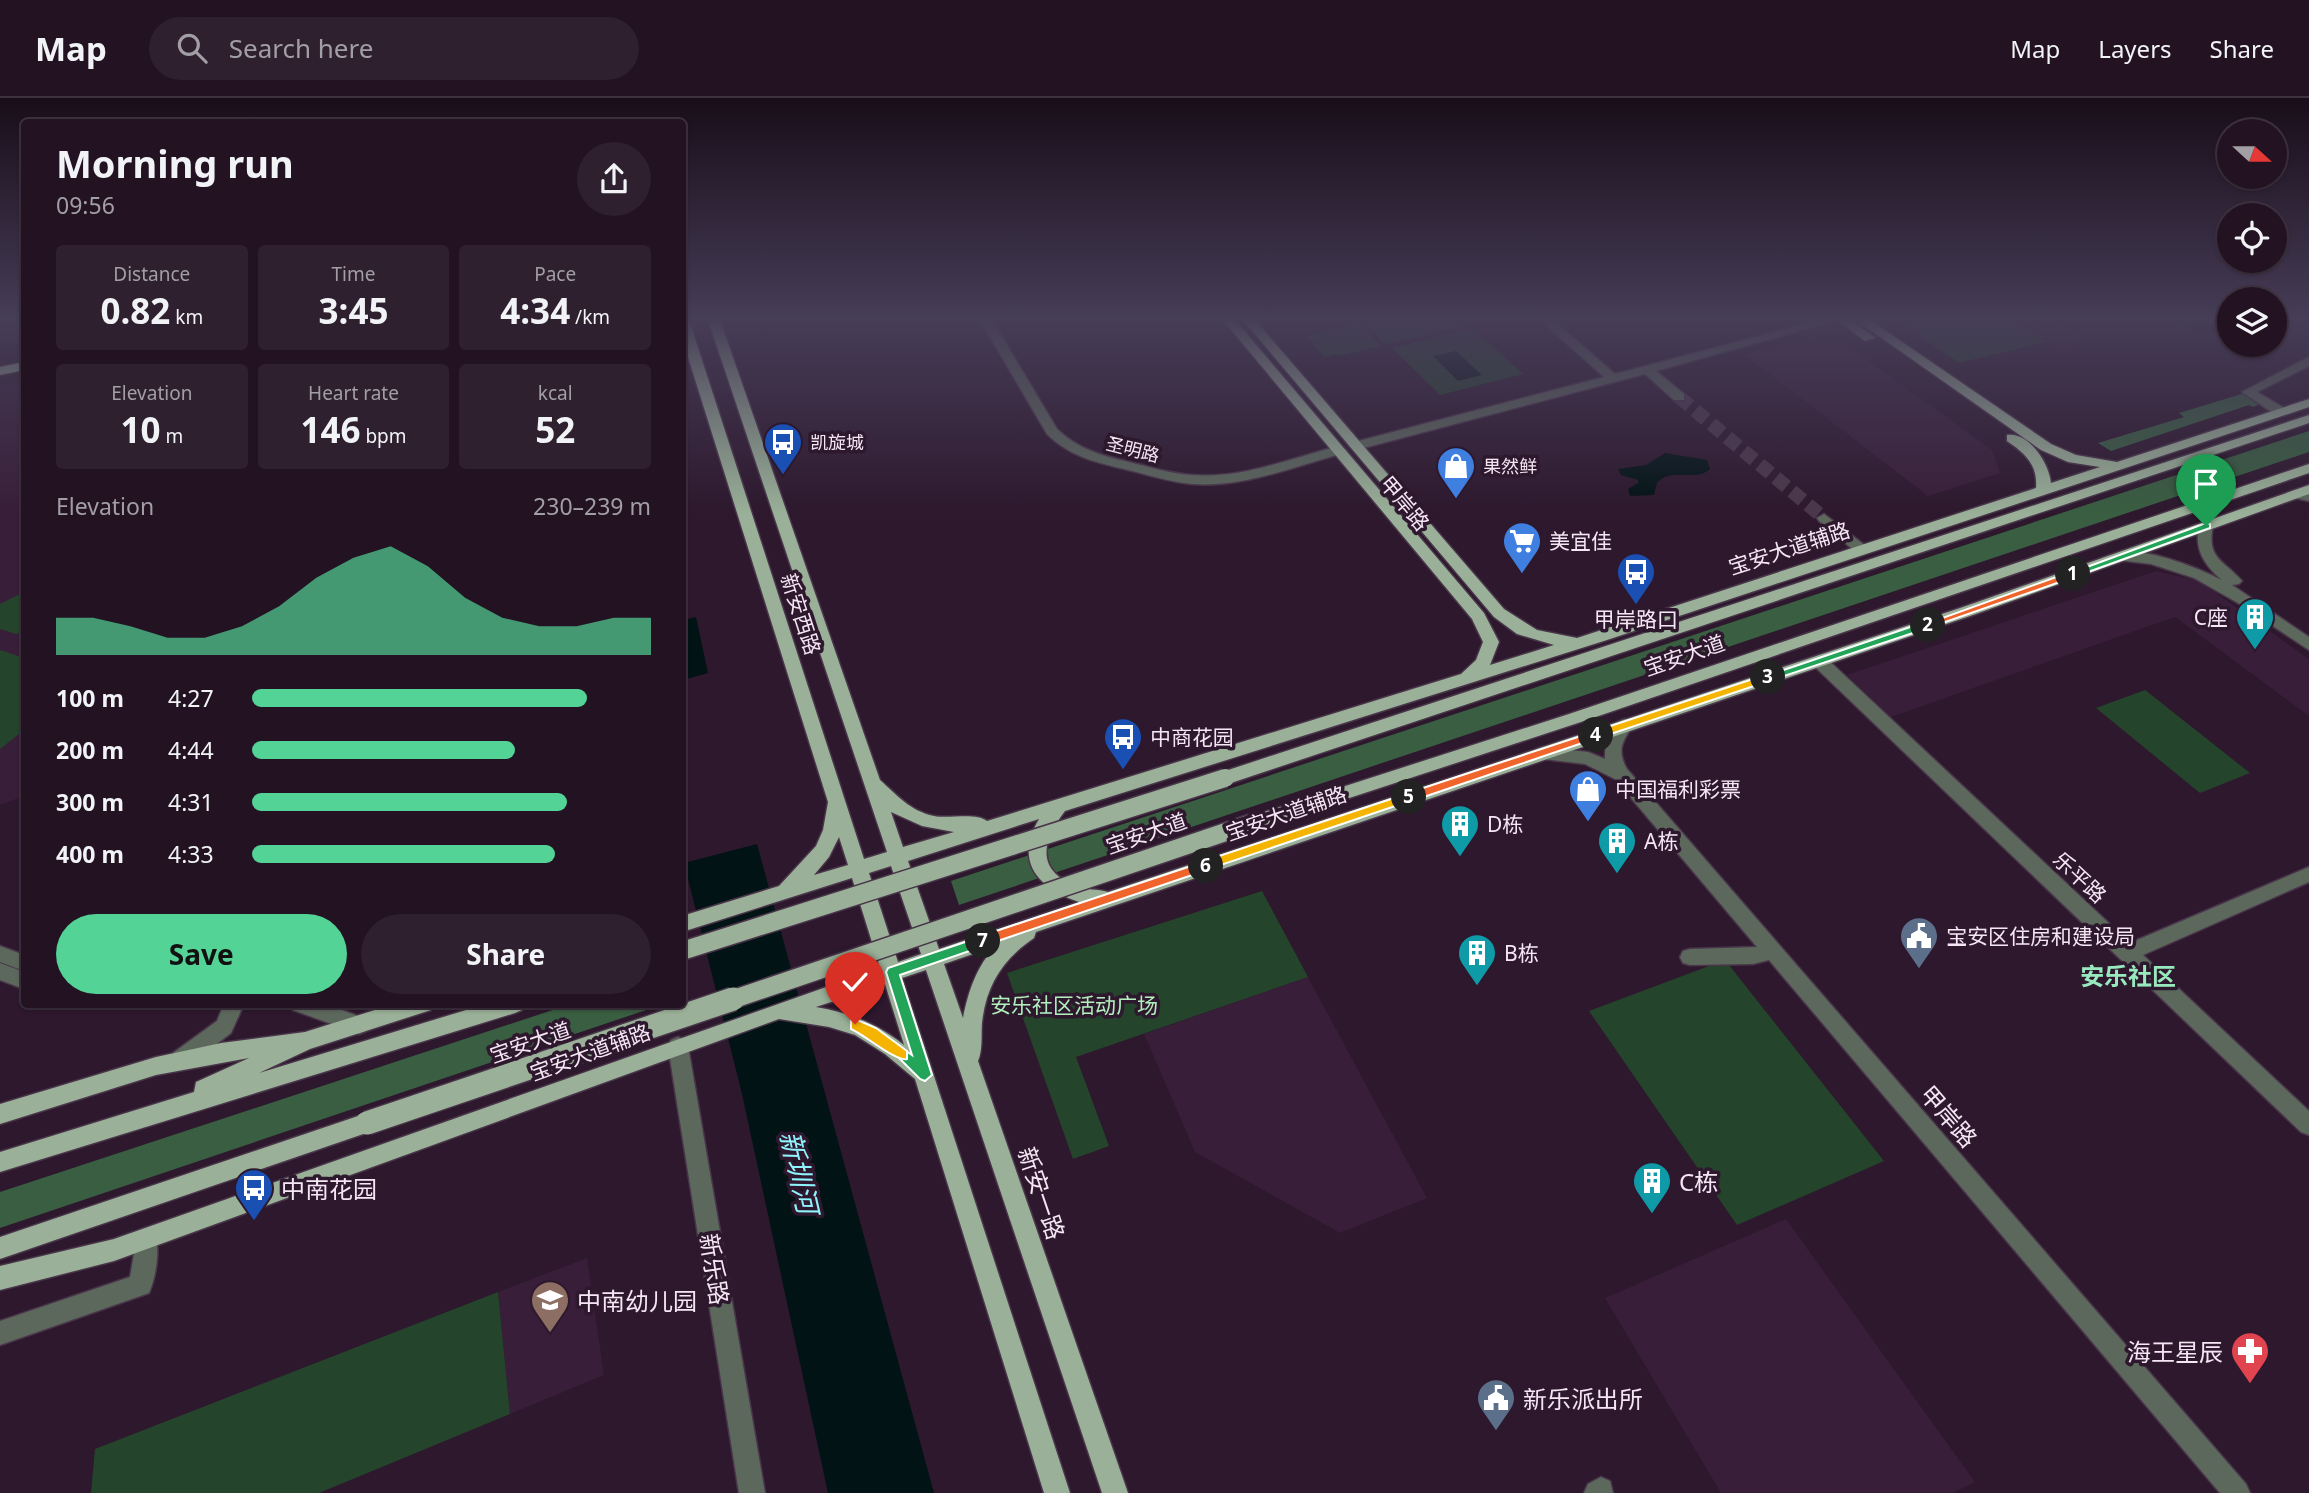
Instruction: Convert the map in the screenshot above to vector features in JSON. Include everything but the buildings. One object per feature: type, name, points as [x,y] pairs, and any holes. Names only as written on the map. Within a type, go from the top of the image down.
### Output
[{"type":"main road","name":"新安西路","points":[[704,385],[893,972]]},
{"type":"main road","name":"新安西路","points":[[736,385],[915,911]]},
{"type":"main road","name":"甲岸路","points":[[1284,385],[1487,630],[1491,642],[1489,652],[1483,663],[1466,678]]},
{"type":"main road","name":"甲岸路","points":[[1304,385],[1511,624],[1538,637],[1562,641],[1587,639]]},
{"type":"main road","points":[[1936,385],[2031,452],[2043,469],[2043,492]]},
{"type":"main road","points":[[1956,385],[2046,447],[2089,463],[2121,466]]},
{"type":"main road","name":"宝安大道辅路","points":[[686,923],[1466,678],[1952,522],[2309,403]]},
{"type":"main road","name":"宝安大道","points":[[686,950],[1225,778],[2309,419]]},
{"type":"main road","name":"宝安大道","points":[[0,1248],[2309,468]]},
{"type":"main road","name":"宝安大道辅路","points":[[0,1278],[58,1266],[146,1239],[714,1033],[775,1012],[819,1006],[893,972],[1942,620],[2304,493]]},
{"type":"main road","points":[[1381,500],[1396,503],[1400,500],[1398,495]]},
{"type":"main road","points":[[1952,522],[2062,502]]},
{"type":"main road","points":[[1942,620],[1993,589],[2098,540]]},
{"type":"main road","points":[[1615,649],[1755,585]]},
{"type":"main road","points":[[1655,691],[1803,655],[1859,647]]},
{"type":"main road","points":[[866,771],[883,795],[901,811],[922,821],[949,825],[1012,822]]},
{"type":"main road","points":[[764,898],[802,876],[827,847],[835,822],[833,785]]},
{"type":"main road","points":[[1058,807],[1043,827],[1038,840],[1041,866],[1057,886],[1073,894],[1110,898]]},
{"type":"main road","name":"新安一路","points":[[915,911],[1115,1493]]},
{"type":"main road","points":[[970,1069],[973,1007],[988,971],[1000,954],[1019,937],[1063,914]]},
{"type":"main road","points":[[893,972],[1058,1493]]},
{"type":"main road","points":[[819,1006],[836,1018],[872,1032],[925,1075]]},
{"type":"main road","points":[[0,1114],[124,1074],[180,1060],[305,1041],[412,1008]]},
{"type":"main road","name":"宝安大道","points":[[0,1161],[149,1114],[365,1052],[502,1008]]},
{"type":"main road","points":[[149,1114],[305,1041]]},
{"type":"street","name":"圣明路","points":[[1027,385],[1052,431],[1063,442],[1084,454],[1174,477],[1210,480],[1239,476],[1339,450]]},
{"type":"street","points":[[1356,446],[1591,385]]},
{"type":"street","points":[[1665,385],[1679,397]]},
{"type":"street","points":[[2262,385],[2248,392],[2281,412]]},
{"type":"street","points":[[1824,518],[1861,550]]},
{"type":"street","points":[[2206,526],[2203,543],[2213,564],[2309,633]]},
{"type":"street","points":[[2123,556],[2176,564],[2213,579],[2309,645]]},
{"type":"street","name":"乐平路","points":[[1819,661],[2309,1125]]},
{"type":"street","points":[[1621,774],[1614,762],[1613,740],[1625,725]]},
{"type":"street","points":[[1543,752],[1588,758],[1621,774]]},
{"type":"street","name":"甲岸路","points":[[1621,774],[2236,1493]]},
{"type":"street","points":[[2127,953],[2309,874]]},
{"type":"street","points":[[1690,957],[1713,953],[1758,957],[1773,951]]},
{"type":"street","points":[[0,954],[21,963]]},
{"type":"street","points":[[0,971],[21,980]]},
{"type":"street","points":[[180,1060],[224,1027],[231,1008]]},
{"type":"street","points":[[311,1008],[359,1025]]},
{"type":"street","name":"新乐路","points":[[678,1046],[752,1493]]},
{"type":"street","points":[[0,1333],[141,1285],[146,1239]]},
{"type":"shaded area","points":[[0,385],[21,385],[21,797],[0,805]]},
{"type":"shaded area","points":[[1784,385],[1902,385],[1992,450],[2000,473],[1928,496]]},
{"type":"shaded area","points":[[2156,571],[2199,581],[2309,659],[2309,716],[2175,617],[1891,717],[1847,675]]},
{"type":"shaded area","points":[[1308,977],[1427,1198],[1340,1233],[1195,1152],[1144,1034]]},
{"type":"shaded area","points":[[1786,1219],[1975,1482],[1953,1493],[1721,1493],[1605,1298]]},
{"type":"shaded area","name":"中南幼儿园","points":[[587,1258],[604,1375],[510,1414],[498,1292]]},
{"type":"green space","points":[[1430,385],[1479,385],[1440,395]]},
{"type":"green space","points":[[2245,393],[2263,403],[2253,407],[2249,405],[2111,451],[2098,443],[2184,417],[2179,413]]},
{"type":"green space","points":[[2309,431],[2309,452],[959,905],[951,881]]},
{"type":"green space","points":[[21,594],[21,632],[16,634],[0,629],[0,604]]},
{"type":"green space","points":[[0,650],[21,657],[21,732],[0,749]]},
{"type":"green space","points":[[2145,690],[2250,773],[2200,793],[2096,708]]},
{"type":"green space","name":"安乐社区活动广场","points":[[1262,891],[1308,977],[1076,1057],[1109,1146],[1073,1159],[1007,973]]},
{"type":"green space","points":[[1725,960],[1884,1161],[1737,1225],[1589,1011]]},
{"type":"green space","points":[[559,1008],[652,1008],[0,1228],[0,1192]]},
{"type":"green space","points":[[498,1292],[510,1414],[319,1493],[91,1493],[95,1449]]},
{"type":"water","points":[[1665,453],[1707,460],[1710,469],[1698,475],[1663,478],[1657,483],[1654,495],[1630,496],[1628,489],[1638,483],[1638,480],[1621,475],[1618,469],[1646,465]]},
{"type":"water","points":[[696,617],[708,673],[686,679],[686,619]]},
{"type":"water","name":"新圳河","points":[[757,844],[934,1493],[828,1493],[742,1094],[686,862]]},
{"type":"tunnel","points":[[1679,397],[1824,518]]},
{"type":"place","name":"凯旋城","points":[[783,476]]},
{"type":"place","name":"果然鲜","points":[[1456,500]]},
{"type":"place","name":"美宜佳","points":[[1522,575]]},
{"type":"place","name":"甲岸路口","points":[[1636,606]]},
{"type":"place","name":"C座","points":[[2255,651]]},
{"type":"place","name":"中商花园","points":[[1123,771]]},
{"type":"place","name":"中国福利彩票","points":[[1588,823]]},
{"type":"place","name":"D栋","points":[[1460,858]]},
{"type":"place","name":"A栋","points":[[1617,875]]},
{"type":"place","name":"宝安区住房和建设局","points":[[1919,970]]},
{"type":"place","name":"B栋","points":[[1477,987]]},
{"type":"place","name":"C栋","points":[[1652,1215]]},
{"type":"place","name":"中南花园","points":[[254,1222]]},
{"type":"place","name":"中南幼儿园","points":[[550,1334]]},
{"type":"place","name":"海王星辰","points":[[2250,1385]]},
{"type":"place","name":"新乐派出所","points":[[1496,1432]]},
{"type":"district","name":"安乐社区","points":[[2128,975]]},
{"type":"route","points":[[855,1024],[889,1044],[925,1075],[893,972],[1968,611],[2206,526]]}]
